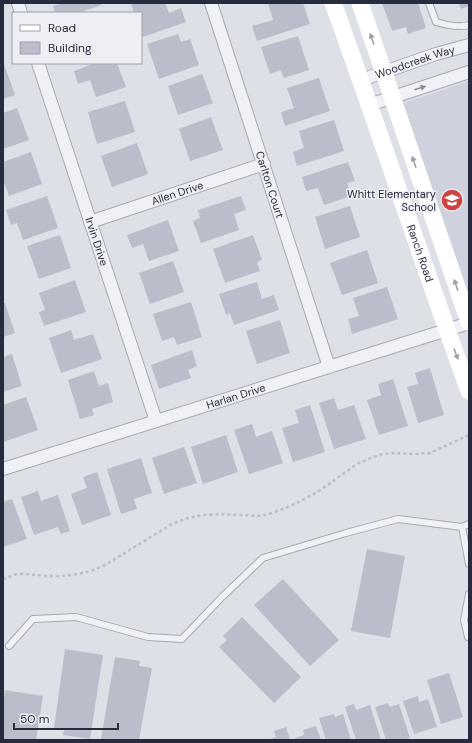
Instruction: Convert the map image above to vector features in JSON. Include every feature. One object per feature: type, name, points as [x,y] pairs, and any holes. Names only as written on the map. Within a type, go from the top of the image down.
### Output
[{"type":"main road","name":"Ranch Road","points":[[333,3],[469,390]]},
{"type":"main road","name":"Ranch Road","points":[[360,3],[469,323]]},
{"type":"street","name":"Carlton Court","points":[[211,3],[328,367]]},
{"type":"street","name":"Woodcreek Way","points":[[361,80],[436,54],[469,45]]},
{"type":"street","name":"Irvin Drive","points":[[38,64],[156,421]]},
{"type":"street","points":[[369,105],[469,72]]},
{"type":"street","name":"Allen Drive","points":[[90,222],[264,164]]},
{"type":"street","name":"Harlan Drive","points":[[3,469],[469,323]]},
{"type":"lane","points":[[429,3],[436,22],[448,26],[469,25]]},
{"type":"lane","points":[[9,646],[33,619],[76,618],[148,637],[182,638],[263,558],[398,519],[462,526],[469,524]]},
{"type":"lane","points":[[462,526],[469,564]]},
{"type":"lane","points":[[468,637],[464,620],[469,594]]},
{"type":"path","points":[[3,579],[17,574],[61,576],[79,574],[93,570],[106,565],[172,524],[188,518],[220,514],[266,515],[297,504],[319,491],[357,464],[373,457],[394,453],[430,453],[469,435]]},
{"type":"shaded area","name":"Whitt Elementary School","points":[[469,81],[469,295],[401,104]]},
{"type":"building","points":[[62,3],[101,3],[101,5],[81,12],[55,12],[53,6]]},
{"type":"building","points":[[131,3],[165,3],[169,13],[181,8],[186,22],[143,37],[142,12],[134,12]]},
{"type":"building","points":[[268,3],[303,3],[310,24],[257,41],[252,26],[273,20]]},
{"type":"building","points":[[382,3],[418,3],[426,28],[408,34],[406,27],[392,31]]},
{"type":"building","points":[[459,3],[469,3],[469,6],[461,9]]},
{"type":"building","points":[[178,34],[181,42],[190,39],[199,65],[159,79],[147,44]]},
{"type":"building","points":[[298,36],[309,70],[284,78],[281,70],[270,74],[261,47]]},
{"type":"building","points":[[4,64],[15,95],[3,99],[3,65]]},
{"type":"building","points":[[93,64],[117,64],[126,87],[96,97],[90,80],[78,84],[74,71]]},
{"type":"building","points":[[202,74],[213,103],[178,115],[168,86]]},
{"type":"building","points":[[319,78],[330,111],[285,126],[281,112],[294,108],[287,88]]},
{"type":"building","points":[[125,101],[135,132],[97,144],[88,112]]},
{"type":"building","points":[[17,108],[29,140],[3,149],[3,113]]},
{"type":"building","points":[[211,117],[223,150],[190,161],[179,129]]},
{"type":"building","points":[[334,120],[344,151],[297,166],[293,152],[304,148],[299,131]]},
{"type":"building","points":[[137,143],[148,174],[112,187],[101,156]]},
{"type":"building","points":[[31,152],[42,184],[9,196],[3,180],[3,162]]},
{"type":"building","points":[[348,162],[355,181],[347,183],[351,196],[324,205],[318,188],[306,191],[302,177]]},
{"type":"building","points":[[47,196],[58,228],[23,240],[17,223],[11,225],[6,210]]},
{"type":"building","points":[[241,196],[246,210],[234,214],[239,230],[201,243],[193,221],[200,218],[198,210]]},
{"type":"building","points":[[350,206],[360,237],[325,249],[315,217]]},
{"type":"building","points":[[168,220],[179,251],[149,261],[143,244],[132,248],[127,235]]},
{"type":"building","points":[[60,235],[71,268],[39,279],[27,246]]},
{"type":"building","points":[[253,235],[262,260],[257,262],[260,271],[225,283],[213,249]]},
{"type":"building","points":[[367,250],[378,283],[342,295],[330,263]]},
{"type":"building","points":[[173,261],[184,292],[150,304],[139,273]]},
{"type":"building","points":[[75,280],[86,312],[44,326],[39,312],[45,310],[39,293]]},
{"type":"building","points":[[257,282],[262,299],[274,295],[279,310],[234,325],[230,313],[226,315],[219,294]]},
{"type":"building","points":[[387,287],[398,319],[352,334],[348,319],[359,316],[353,298]]},
{"type":"building","points":[[191,302],[202,337],[177,345],[174,337],[162,341],[153,314]]},
{"type":"building","points":[[3,303],[5,303],[15,333],[3,337]]},
{"type":"building","points":[[280,320],[290,353],[257,364],[246,331]]},
{"type":"building","points":[[71,330],[74,340],[93,334],[102,359],[61,373],[49,338]]},
{"type":"building","points":[[192,350],[197,366],[188,370],[191,378],[159,389],[151,365]]},
{"type":"building","points":[[12,354],[22,386],[3,392],[3,357]]},
{"type":"building","points":[[430,368],[444,415],[418,423],[407,387],[418,384],[415,373]]},
{"type":"building","points":[[94,371],[99,386],[108,383],[113,402],[92,409],[94,415],[80,419],[68,380]]},
{"type":"building","points":[[393,379],[408,426],[379,435],[367,400],[381,395],[378,384]]},
{"type":"building","points":[[26,397],[38,430],[3,442],[3,405]]},
{"type":"building","points":[[334,398],[338,410],[354,405],[366,439],[334,449],[319,403]]},
{"type":"building","points":[[310,405],[325,452],[293,462],[282,428],[299,423],[295,410]]},
{"type":"building","points":[[252,424],[256,437],[272,431],[283,463],[249,474],[234,430]]},
{"type":"building","points":[[226,435],[238,472],[203,484],[191,447]]},
{"type":"building","points":[[184,447],[197,483],[164,494],[152,458]]},
{"type":"building","points":[[141,458],[152,493],[134,499],[137,509],[121,514],[107,469]]},
{"type":"building","points":[[97,472],[111,515],[82,525],[71,494],[87,488],[83,477]]},
{"type":"building","points":[[38,491],[41,501],[58,495],[70,531],[61,534],[58,527],[34,535],[21,497]]},
{"type":"building","points":[[12,499],[27,539],[3,547],[3,502]]},
{"type":"building","points":[[367,549],[405,556],[390,638],[351,631]]},
{"type":"building","points":[[283,579],[339,640],[310,666],[254,605]]},
{"type":"building","points":[[242,617],[301,677],[274,703],[219,647],[227,640],[223,636]]},
{"type":"building","points":[[65,649],[103,655],[90,739],[63,735],[64,730],[54,728]]},
{"type":"building","points":[[115,657],[140,661],[139,666],[152,668],[139,740],[101,739]]},
{"type":"building","points":[[449,673],[463,717],[441,724],[427,680]]},
{"type":"building","points":[[5,690],[43,696],[36,740],[3,740],[3,704]]},
{"type":"building","points":[[418,696],[419,702],[428,699],[437,727],[414,734],[403,701]]},
{"type":"building","points":[[388,703],[390,707],[399,704],[410,738],[405,740],[386,740],[375,707]]},
{"type":"building","points":[[354,704],[356,710],[370,705],[381,740],[356,740],[345,707]]},
{"type":"building","points":[[334,714],[335,717],[343,714],[351,740],[326,740],[319,718]]},
{"type":"building","points":[[316,726],[321,740],[296,740],[295,738],[304,735],[303,730]]},
{"type":"building","points":[[286,727],[290,740],[268,740],[276,737],[274,731]]},
{"type":"place","name":"Whitt Elementary School","points":[[452,200]]}]
